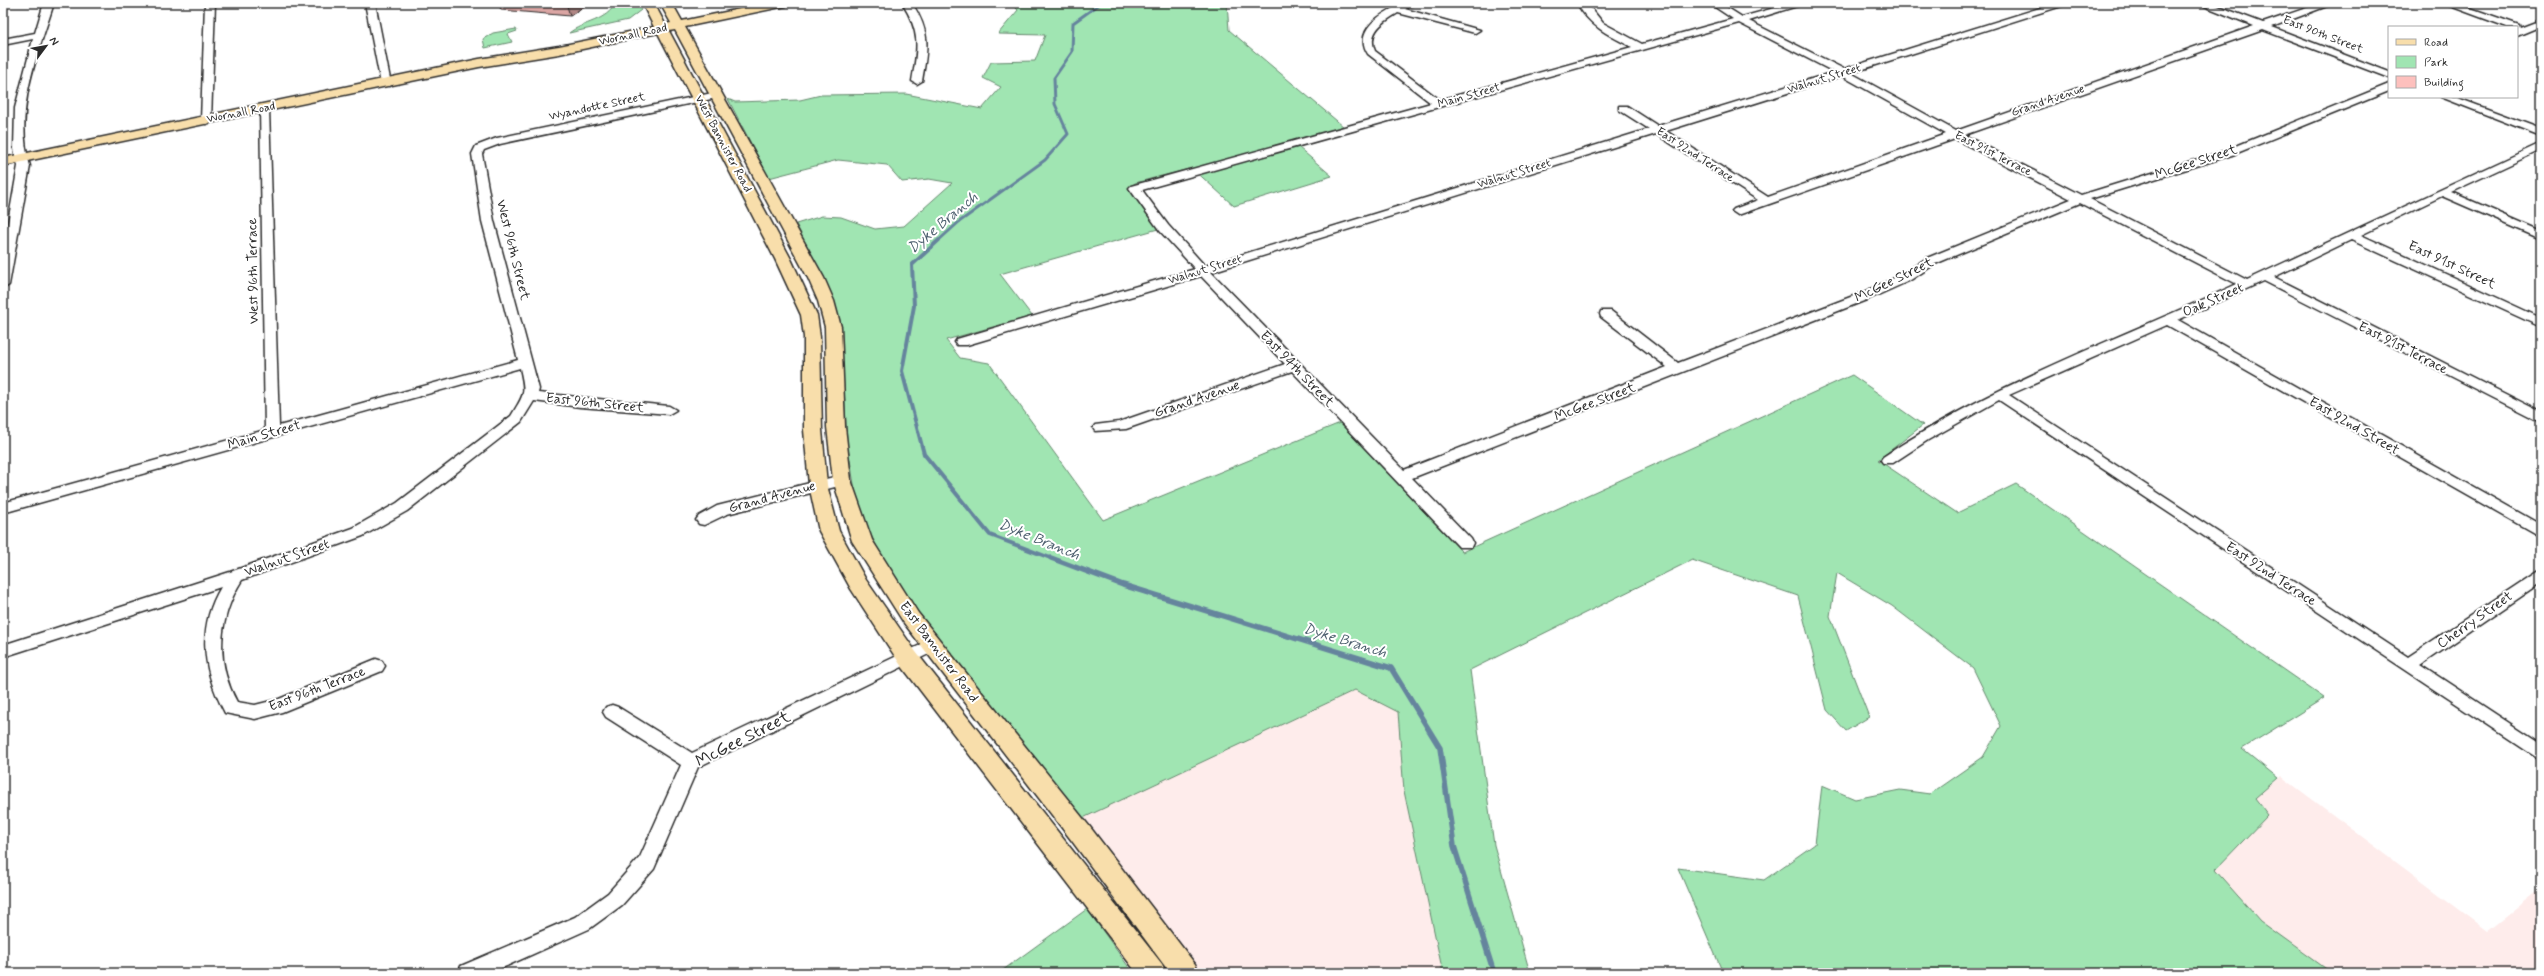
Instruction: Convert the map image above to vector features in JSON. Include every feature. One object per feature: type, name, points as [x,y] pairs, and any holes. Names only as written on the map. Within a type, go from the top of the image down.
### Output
[{"type":"main road","name":"West Bannister Road","points":[[648,3],[796,286]]},
{"type":"main road","name":"West Bannister Road","points":[[666,3],[816,278]]},
{"type":"main road","name":"Wornall Road","points":[[3,162],[386,84],[479,63],[552,52],[630,36],[652,37],[676,21],[740,3]]},
{"type":"main road","name":"Wornall Road","points":[[676,21],[784,4]]},
{"type":"main road","points":[[694,53],[695,31],[705,24],[784,4]]},
{"type":"main road","name":"Wornall Road","points":[[479,63],[504,53],[663,30]]},
{"type":"main road","name":"East Bannister Road","points":[[816,278],[826,302],[833,327],[836,427],[842,480],[862,540],[911,618],[1081,834],[1186,973]]},
{"type":"main road","name":"East Bannister Road","points":[[796,286],[809,315],[812,337],[814,430],[818,485],[829,531],[858,584],[908,658],[1153,973]]},
{"type":"street","points":[[3,285],[24,166],[18,150],[18,116],[48,3]]},
{"type":"street","points":[[206,121],[210,3]]},
{"type":"street","points":[[370,3],[386,84]]},
{"type":"street","points":[[907,3],[923,31],[923,44],[917,81]]},
{"type":"street","points":[[1411,3],[1396,10],[1370,31],[1366,38],[1369,48],[1440,104]]},
{"type":"street","points":[[1582,3],[1591,18],[1601,26],[1642,48]]},
{"type":"street","name":"East 91st Terrace","points":[[1714,3],[1740,20],[1844,73],[1954,134],[2248,284]]},
{"type":"street","name":"Main Street","points":[[1135,188],[1802,3]]},
{"type":"street","name":"Walnut Street","points":[[962,342],[1203,271],[2066,3]]},
{"type":"street","name":"East 90th Street","points":[[2202,3],[2388,75]]},
{"type":"street","name":"Grand Avenue","points":[[1738,211],[2330,3]]},
{"type":"street","points":[[2447,3],[2511,26]]},
{"type":"street","points":[[1396,10],[1475,30]]},
{"type":"street","points":[[2519,29],[2541,23]]},
{"type":"street","points":[[2519,29],[2541,35]]},
{"type":"street","points":[[3,42],[40,35]]},
{"type":"street","name":"McGee Street","points":[[1401,477],[1646,382],[1676,368],[1865,296],[1905,278],[1931,260],[2080,199],[2228,153],[2388,87]]},
{"type":"street","name":"Wyandotte Street","points":[[482,147],[497,141],[717,95]]},
{"type":"street","points":[[2449,98],[2541,133]]},
{"type":"street","name":"East 92nd Terrace","points":[[1623,108],[1767,201]]},
{"type":"street","name":"West 96th Terrace","points":[[264,109],[272,433]]},
{"type":"street","name":"Oak Street","points":[[1888,460],[1939,426],[2000,395],[2265,277],[2350,235],[2541,146]]},
{"type":"street","name":"West 96th Street","points":[[482,147],[477,154],[488,221],[525,362]]},
{"type":"street","points":[[2526,152],[2541,158]]},
{"type":"street","name":"East 94th Street","points":[[1135,188],[1164,228],[1203,271],[1465,543]]},
{"type":"street","points":[[2441,192],[2541,234]]},
{"type":"street","name":"East 91st Street","points":[[2350,235],[2541,323]]},
{"type":"street","name":"East 91st Terrace","points":[[2265,277],[2541,418]]},
{"type":"street","points":[[1606,314],[1676,368]]},
{"type":"street","name":"East 92nd Street","points":[[2168,320],[2541,532]]},
{"type":"street","name":"Main Street","points":[[3,508],[525,362]]},
{"type":"street","name":"East 96th Street","points":[[525,362],[532,389],[530,396],[580,403],[669,410]]},
{"type":"street","name":"Grand Avenue","points":[[1100,428],[1121,426],[1294,366]]},
{"type":"street","name":"East 92nd Terrace","points":[[2000,395],[2541,753]]},
{"type":"street","name":"Walnut Street","points":[[3,651],[236,576],[322,546],[385,518],[402,507],[516,419],[530,396]]},
{"type":"street","name":"Grand Avenue","points":[[704,520],[722,510],[842,480]]},
{"type":"street","name":"Cherry Street","points":[[2409,665],[2541,575]]},
{"type":"street","name":"East 96th Terrace","points":[[236,576],[221,600],[213,628],[215,671],[222,693],[231,708],[255,712],[282,705],[376,666]]},
{"type":"street","name":"McGee Street","points":[[468,973],[582,923],[615,899],[647,864],[691,762],[933,645]]},
{"type":"street","points":[[612,712],[691,762]]},
{"type":"shaded area","points":[[1355,690],[1398,711],[1404,791],[1443,973],[1200,973],[1083,818]]},
{"type":"shaded area","points":[[2281,776],[2488,931],[2541,889],[2541,973],[2332,973],[2260,921],[2215,870],[2268,815],[2255,798]]},
{"type":"green space","points":[[615,3],[638,3],[641,10],[628,20],[569,33],[574,29],[601,18],[612,9]]},
{"type":"green space","points":[[1011,3],[1227,3],[1229,30],[1350,132],[1298,147],[1332,176],[1234,206],[1192,168],[1135,183],[1129,188],[1158,229],[1000,274],[1032,316],[946,340],[960,358],[989,363],[1103,520],[1340,423],[1462,552],[1852,375],[1923,425],[1878,460],[1957,513],[2016,484],[2324,698],[2242,749],[2278,778],[2255,798],[2268,815],[2215,870],[2260,921],[2332,973],[1723,973],[1678,868],[1764,880],[1815,844],[1822,785],[1855,799],[1900,790],[1930,794],[1983,757],[2001,726],[1973,668],[1892,606],[1837,573],[1830,616],[1869,717],[1846,731],[1827,710],[1798,596],[1692,560],[1470,670],[1494,845],[1530,973],[1443,973],[1404,791],[1398,712],[1355,690],[1083,818],[914,607],[885,561],[867,528],[855,490],[847,442],[841,332],[832,296],[796,224],[822,216],[841,217],[875,229],[904,226],[952,183],[929,179],[902,182],[887,165],[838,160],[769,178],[728,99],[735,102],[800,100],[821,95],[906,94],[982,109],[1001,87],[983,78],[991,62],[1035,61],[1045,35],[998,34],[1018,10]]},
{"type":"green space","points":[[516,29],[517,31],[508,34],[512,42],[485,48],[483,39],[493,33]]},
{"type":"green space","points":[[1087,909],[1133,973],[999,973]]},
{"type":"building","points":[[529,3],[572,3],[567,6]]},
{"type":"waterway","name":"Dyke Branch","points":[[938,241],[959,222],[1045,160],[1068,134],[1055,104],[1054,78],[1072,52],[1073,23],[1101,3]]},
{"type":"waterway","name":"Dyke Branch","points":[[939,240],[912,265],[914,306],[902,371],[924,454],[990,535],[1053,559]]},
{"type":"waterway","name":"Dyke Branch","points":[[1051,558],[1123,585],[1391,668],[1440,748],[1454,846],[1494,973]]}]
